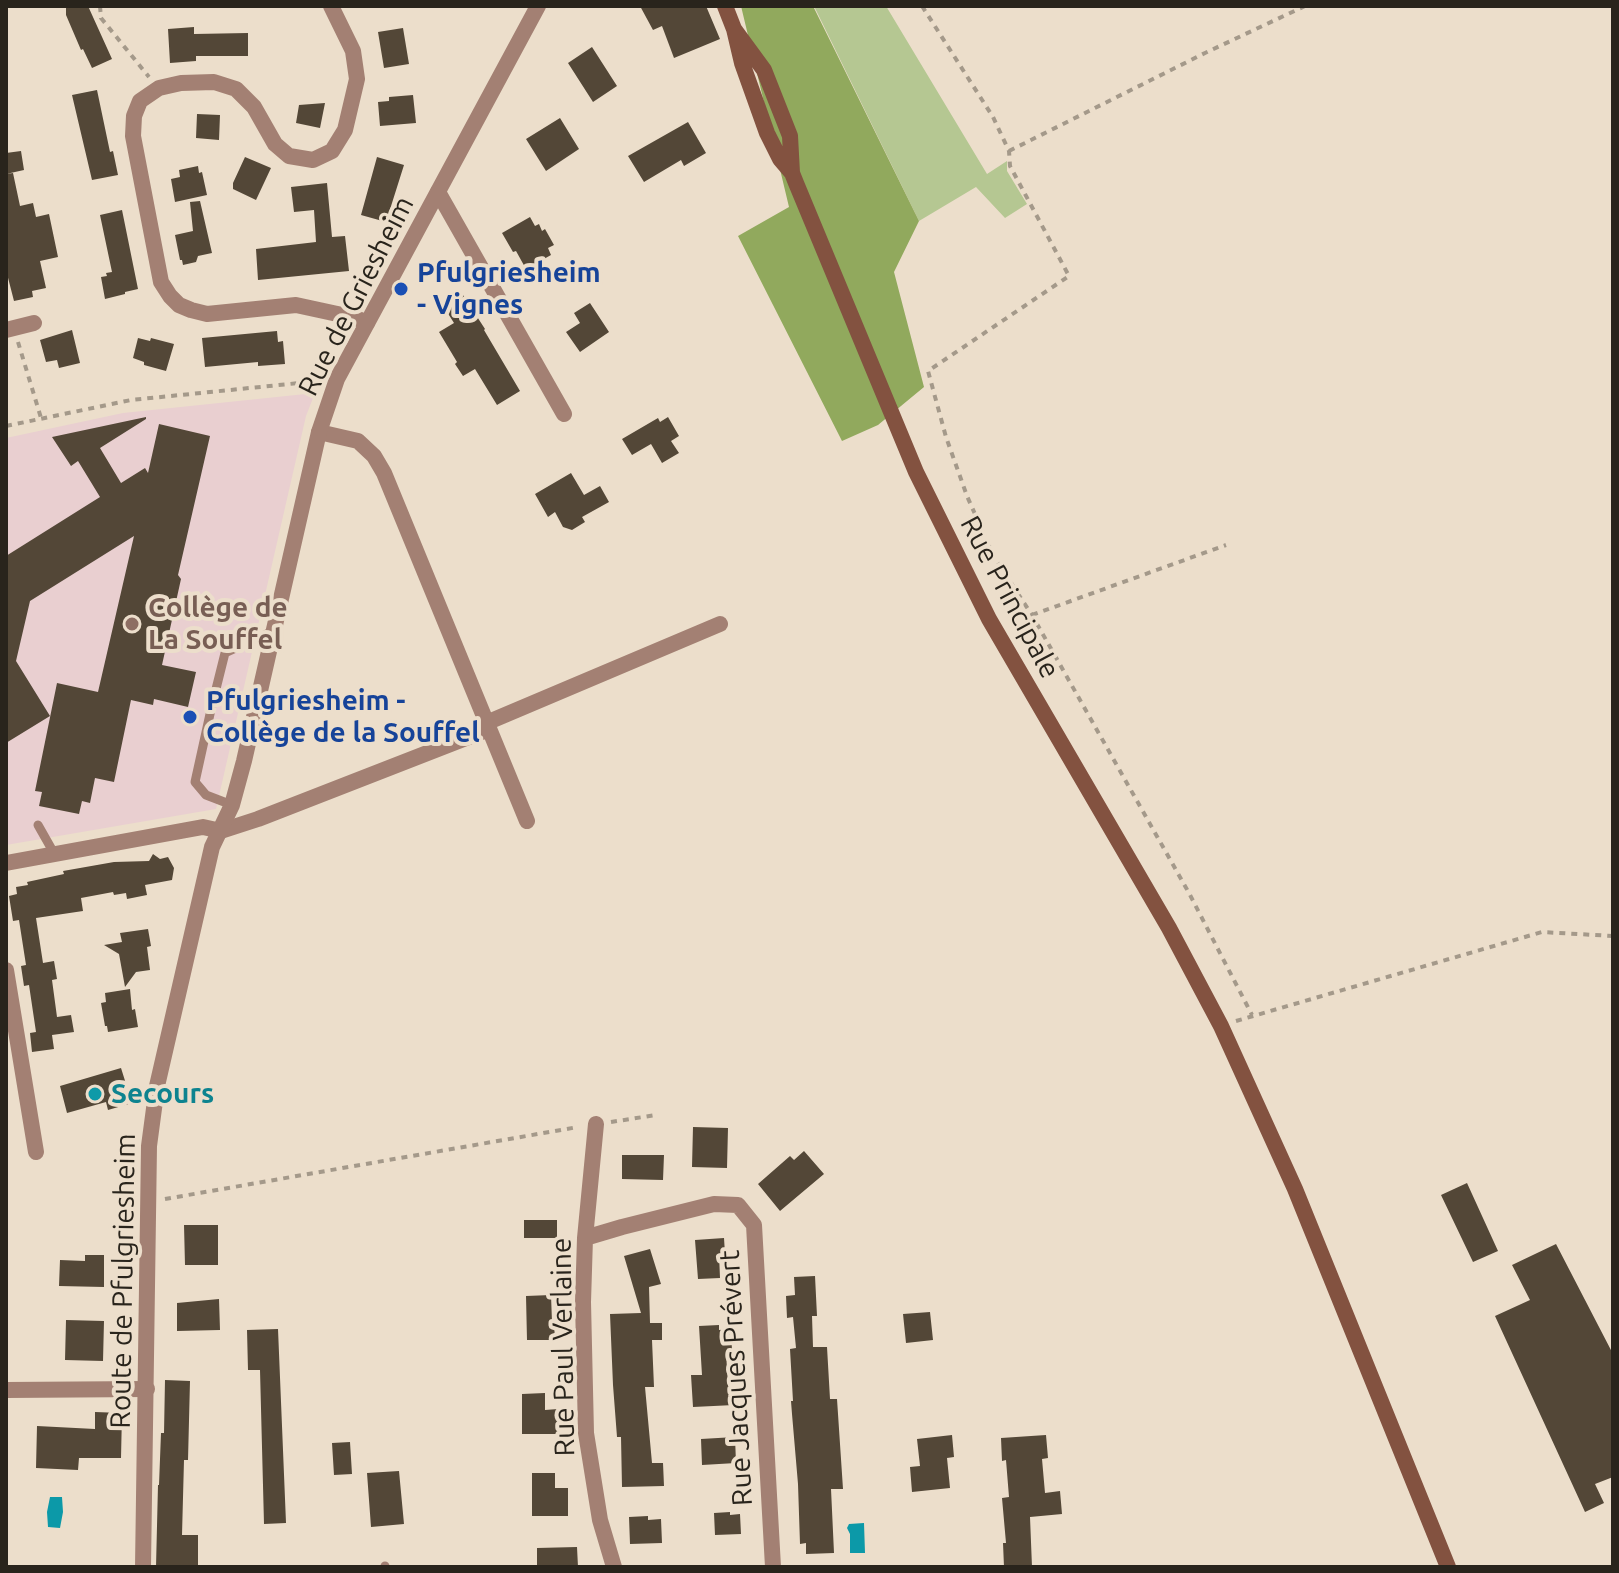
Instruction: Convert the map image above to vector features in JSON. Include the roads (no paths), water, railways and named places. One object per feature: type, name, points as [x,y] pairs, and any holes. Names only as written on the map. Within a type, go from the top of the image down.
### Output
[{"type":"main road","name":"Rue Principale","points":[[725,6],[734,29],[764,70],[790,136],[792,173],[916,472],[989,619],[1169,928],[1221,1026],[1295,1189],[1448,1567]]},
{"type":"street","points":[[331,6],[353,51],[357,79],[345,130],[332,151],[313,160],[289,156],[275,144],[254,107],[236,89],[214,82],[181,83],[159,88],[140,101],[134,116],[133,136],[161,282],[179,305],[207,314],[296,305],[367,323]]},
{"type":"street","name":"Rue de Griesheim","points":[[230,810],[319,432],[337,379],[538,6]]},
{"type":"street","points":[[438,192],[564,414]]},
{"type":"street","points":[[10,329],[34,323]]},
{"type":"street","points":[[319,432],[358,441],[374,456],[384,473],[527,821]]},
{"type":"street","points":[[6,863],[203,827],[221,831],[258,819],[488,726],[720,624]]},
{"type":"street","name":"Route de Pfulgriesheim","points":[[143,1567],[149,1146],[157,1086],[212,847],[230,810]]},
{"type":"street","points":[[6,970],[36,1152]]},
{"type":"street","name":"Rue Paul Verlaine","points":[[596,1124],[585,1238],[586,1433],[600,1520],[614,1567]]},
{"type":"street","name":"Rue Jacques Prévert","points":[[585,1238],[714,1204],[738,1205],[754,1225],[773,1567]]},
{"type":"street","points":[[6,1390],[147,1389]]},
{"type":"lane","points":[[230,810],[206,795],[195,782],[212,705],[225,653],[273,631]]},
{"type":"lane","points":[[38,825],[55,855]]},
{"type":"water","points":[[50,1497],[62,1497],[60,1528],[48,1527]]},
{"type":"water","points":[[864,1523],[865,1553],[850,1553],[847,1528],[849,1524]]},
{"type":"place","name":"Pfulgriesheim - Vignes","points":[[401,289]]},
{"type":"place","name":"Collège de La Souffel","points":[[132,624]]},
{"type":"place","name":"Pfulgriesheim - Collège de la Souffel","points":[[190,717]]},
{"type":"place","name":"Secours","points":[[95,1094]]}]
